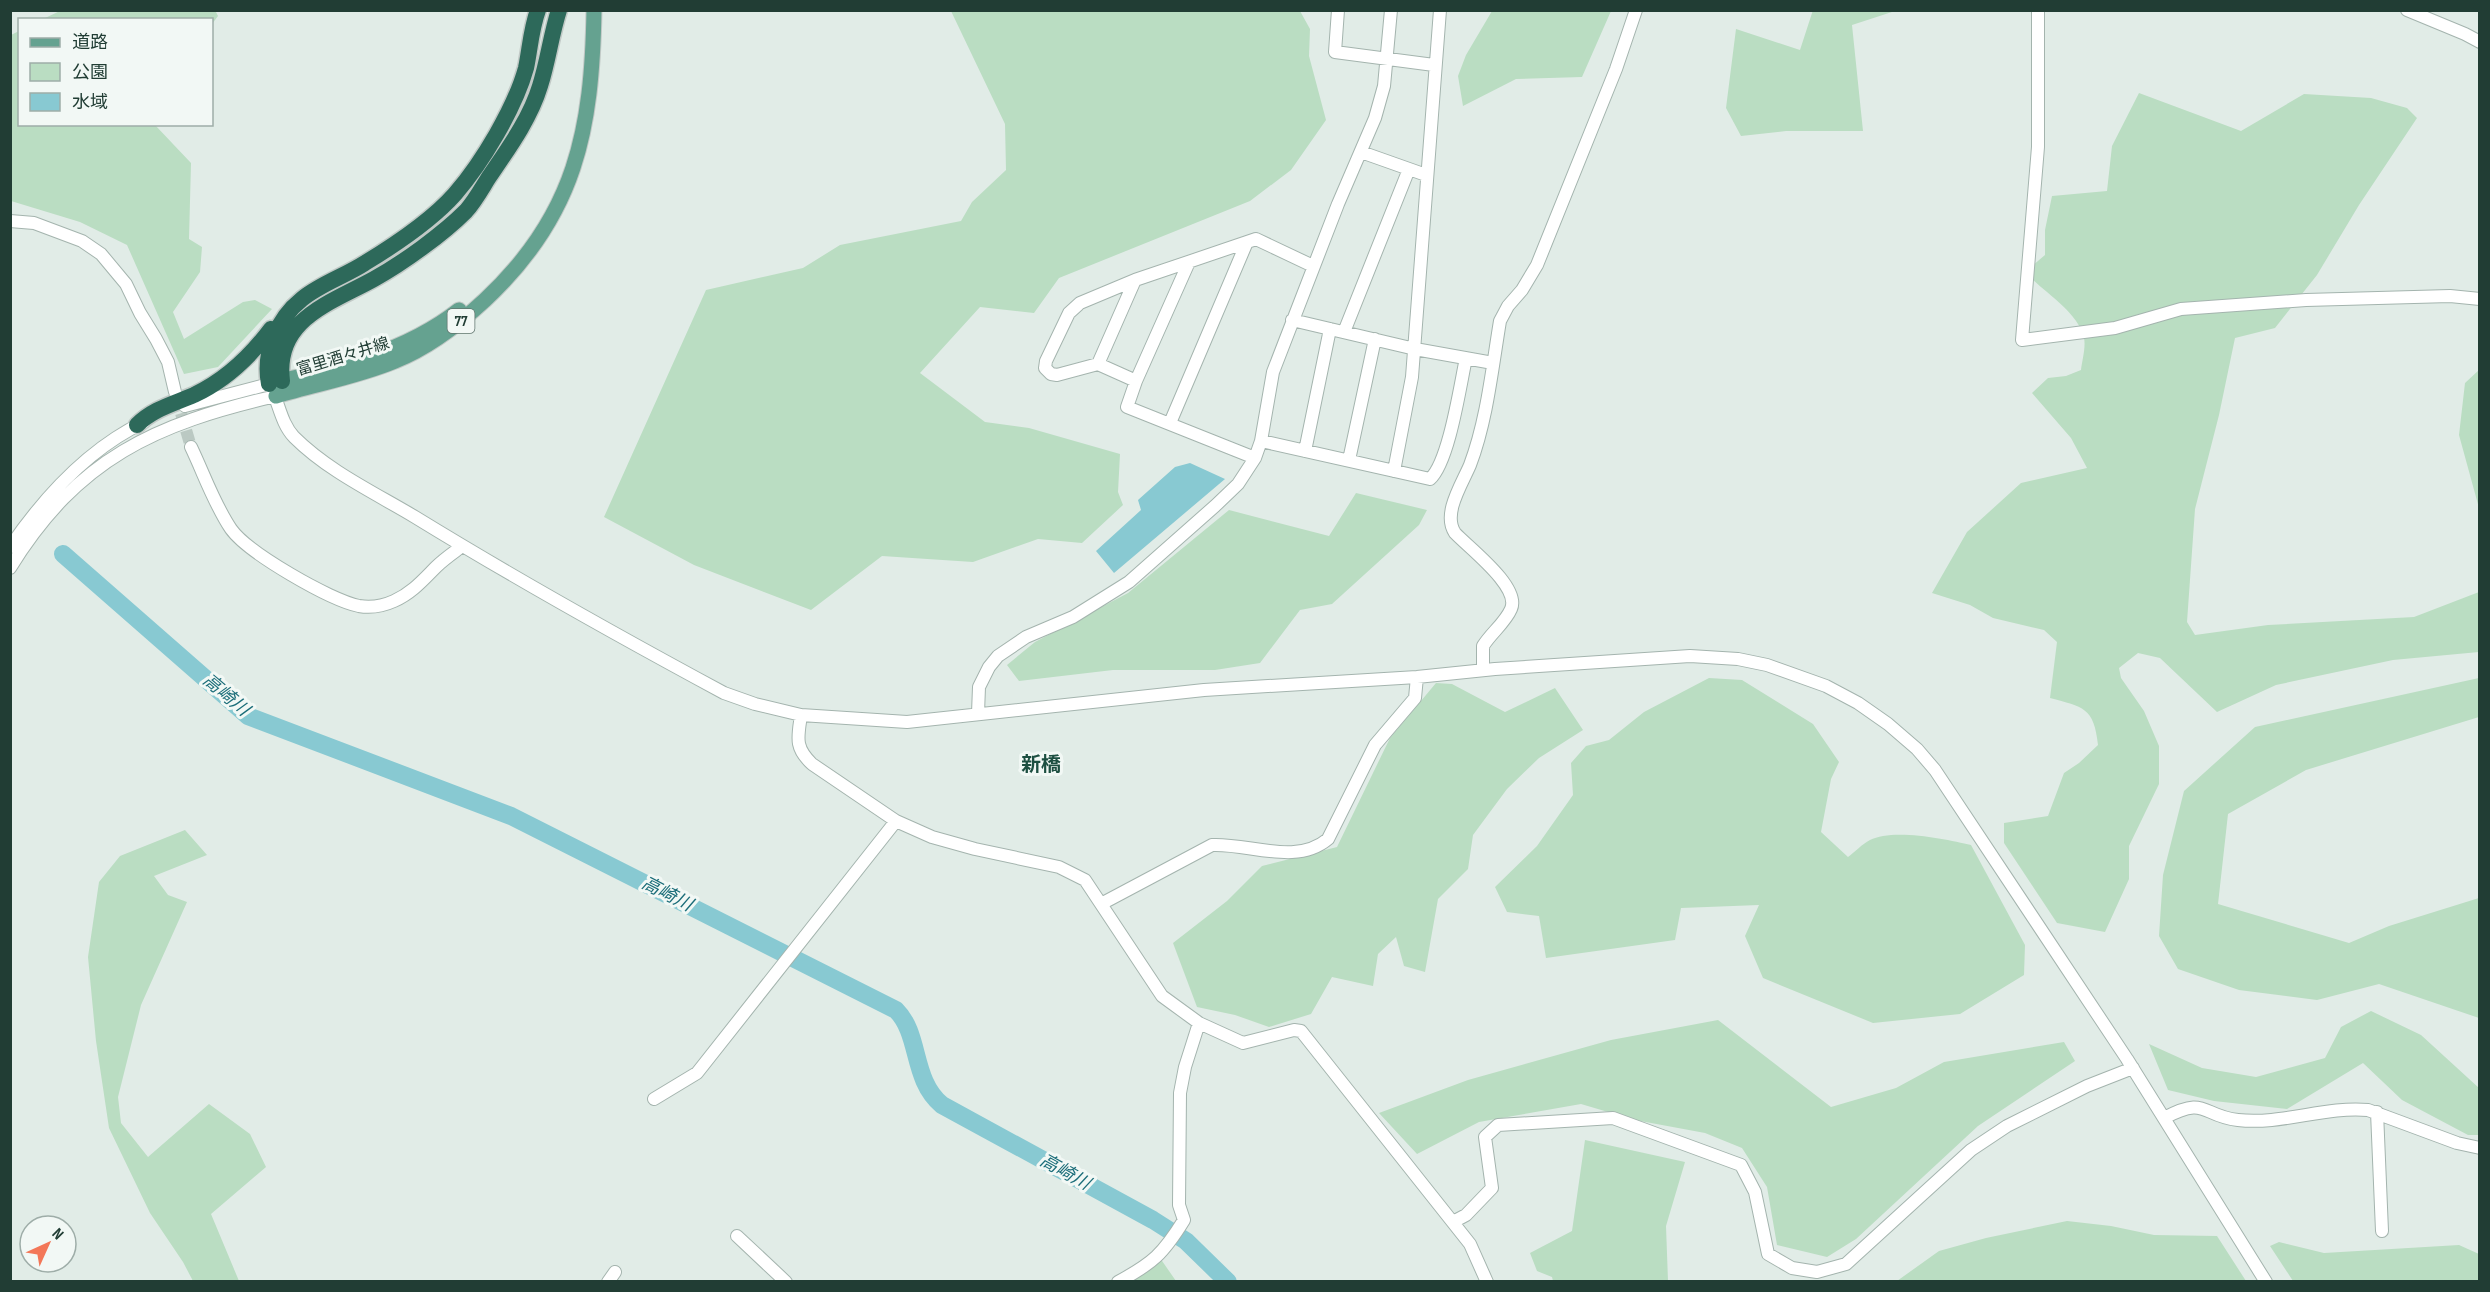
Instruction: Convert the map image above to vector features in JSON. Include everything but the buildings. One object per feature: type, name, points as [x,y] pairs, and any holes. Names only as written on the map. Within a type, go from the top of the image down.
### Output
[{"type":"highway","points":[[137,425],[151,414],[193,395],[233,371],[255,351],[285,312],[315,291],[385,251],[454,196],[486,149],[519,89],[536,13]]},
{"type":"highway","points":[[276,387],[282,353],[296,327],[305,317],[320,306],[375,279],[406,259],[466,210],[501,159],[533,103],[540,86],[556,15]]},
{"type":"highway","points":[[276,387],[267,364],[271,344],[295,306]]},
{"type":"main road","name":"富里酒々井線","points":[[276,387],[379,353],[426,332],[450,317],[491,281],[526,243],[551,205],[575,159],[588,110],[592,83],[594,10]]},
{"type":"street","points":[[1338,10],[1335,52],[1434,65]]},
{"type":"street","points":[[978,713],[979,687],[989,667],[998,656],[1026,637],[1073,617],[1129,582],[1215,506],[1238,483],[1255,458],[1261,441],[1273,372],[1381,96],[1391,10]]},
{"type":"street","points":[[1394,471],[1413,377],[1434,65],[1440,10]]},
{"type":"street","points":[[1483,670],[1483,646],[1507,617],[1513,606],[1513,599],[1498,575],[1455,534],[1450,522],[1451,512],[1477,444],[1504,313],[1522,290],[1537,265],[1616,69],[1636,10]]},
{"type":"street","points":[[2038,10],[2038,147],[2022,340],[2115,328],[2181,309],[2317,299],[2450,296],[2480,299]]},
{"type":"street","points":[[2407,10],[2480,42]]},
{"type":"street","points":[[1361,152],[1426,175]]},
{"type":"street","points":[[1344,332],[1409,169]]},
{"type":"street","points":[[10,221],[34,223],[82,242],[101,254],[126,284],[156,339],[168,362],[175,392]]},
{"type":"street","points":[[1136,381],[1098,364],[1057,375],[1051,374],[1045,368],[1046,361],[1069,313],[1080,303],[1135,280],[1256,239],[1313,266]]},
{"type":"street","points":[[1170,423],[1247,242]]},
{"type":"street","points":[[1189,262],[1136,381],[1127,407],[1255,458]]},
{"type":"street","points":[[1098,364],[1135,280]]},
{"type":"street","points":[[1292,320],[1415,349],[1493,363]]},
{"type":"street","points":[[1305,451],[1330,329]]},
{"type":"street","points":[[1349,460],[1375,339]]},
{"type":"street","points":[[1261,441],[1430,479],[1436,473],[1448,439],[1467,358]]},
{"type":"street","points":[[10,547],[65,479],[90,456],[137,425],[182,406],[276,387]]},
{"type":"street","points":[[276,387],[286,427],[303,445],[333,468],[461,547],[724,693],[755,704],[801,715],[907,722],[1204,690],[1417,677],[1483,670],[1690,656],[1738,659],[1767,665],[1826,686],[1858,703],[1904,738],[1935,770],[2133,1068],[2266,1281]]},
{"type":"street","points":[[10,568],[23,547],[57,505],[104,463],[146,439],[193,417],[276,387]]},
{"type":"street","points":[[191,447],[216,504],[232,530],[247,546],[284,570],[356,606],[372,608],[394,601],[415,589],[438,565],[461,547]]},
{"type":"street","points":[[1101,904],[1212,845],[1230,844],[1277,853],[1318,848],[1328,839],[1375,745],[1415,698],[1417,677]]},
{"type":"street","points":[[801,715],[798,738],[801,753],[812,764],[896,821],[932,837],[1059,867],[1085,880],[1162,996],[1199,1023],[1243,1043],[1294,1030],[1301,1031],[1470,1244],[1487,1281]]},
{"type":"street","points":[[654,1099],[698,1073],[896,821]]},
{"type":"street","points":[[1118,1281],[1143,1269],[1160,1256],[1184,1220],[1179,1205],[1180,1093],[1185,1067],[1199,1023]]},
{"type":"street","points":[[1453,1222],[1466,1215],[1492,1188],[1485,1137],[1498,1125],[1613,1118],[1741,1165],[1755,1192],[1768,1254],[1792,1268],[1817,1272],[1846,1264],[1971,1150],[2007,1126],[2087,1086],[2133,1068]]},
{"type":"street","points":[[2164,1118],[2182,1108],[2193,1107],[2238,1120],[2272,1120],[2354,1108],[2377,1112],[2457,1143],[2480,1148]]},
{"type":"street","points":[[2377,1112],[2382,1231]]},
{"type":"street","points":[[737,1236],[786,1281]]},
{"type":"green space","points":[[62,10],[215,10],[218,16],[213,23],[213,18],[45,18]]},
{"type":"green space","points":[[1813,10],[1895,11],[1852,25],[1863,131],[1786,131],[1741,136],[1726,108],[1736,29],[1800,50]]},
{"type":"green space","points":[[951,11],[1300,11],[1310,29],[1309,56],[1326,120],[1291,170],[1250,201],[1059,278],[1034,313],[980,307],[920,373],[985,422],[1029,428],[1120,454],[1118,492],[1123,505],[1082,543],[1038,539],[973,562],[882,556],[811,610],[694,565],[604,517],[706,290],[803,268],[840,245],[961,221],[972,202],[1006,170],[1005,124]]},
{"type":"green space","points":[[1492,11],[1611,11],[1582,77],[1516,79],[1463,106],[1458,76],[1466,55]]},
{"type":"green space","points":[[18,32],[18,126],[156,126],[191,163],[189,239],[202,247],[200,272],[173,312],[184,339],[243,302],[255,300],[272,309],[218,367],[184,374],[127,245],[80,222],[11,201],[11,35]]},
{"type":"green space","points":[[2139,93],[2241,131],[2304,94],[2371,98],[2407,108],[2417,118],[2359,205],[2317,275],[2275,328],[2235,338],[2219,415],[2195,509],[2187,622],[2195,635],[2268,625],[2414,617],[2479,592],[2479,652],[2393,660],[2276,685],[2217,712],[2160,658],[2138,653],[2119,668],[2121,678],[2144,711],[2159,746],[2159,784],[2129,846],[2129,879],[2105,932],[2057,923],[2004,843],[2004,823],[2048,816],[2064,773],[2079,763],[2098,745],[2093,723],[2085,711],[2050,698],[2057,642],[2044,630],[1993,618],[1970,605],[1932,593],[1967,532],[2021,483],[2087,468],[2071,438],[2032,393],[2048,378],[2066,376],[2081,370],[2084,338],[2067,310],[2025,272],[2045,255],[2045,230],[2052,196],[2107,191],[2112,146]]},
{"type":"green space","points":[[2479,370],[2479,508],[2459,435],[2465,383]]},
{"type":"green space","points":[[1356,493],[1427,510],[1419,525],[1332,604],[1300,610],[1260,663],[1215,670],[1113,670],[1019,681],[1007,665],[1035,642],[1128,593],[1229,510],[1329,536]]},
{"type":"green space","points":[[1709,678],[1742,680],[1813,724],[1839,762],[1831,779],[1821,832],[1848,857],[1870,840],[1892,835],[1920,836],[1971,845],[2025,945],[2024,975],[1960,1014],[1873,1023],[1763,978],[1745,936],[1759,905],[1681,908],[1675,940],[1546,958],[1539,916],[1507,912],[1495,887],[1537,846],[1573,795],[1571,763],[1586,746],[1609,740],[1644,712]]},
{"type":"green space","points":[[2479,678],[2479,717],[2306,770],[2228,814],[2218,904],[2349,943],[2389,926],[2479,898],[2479,1018],[2379,984],[2317,1000],[2239,990],[2178,969],[2159,936],[2163,875],[2184,791],[2255,727]]},
{"type":"green space","points":[[1436,683],[1452,684],[1505,712],[1555,688],[1583,730],[1539,758],[1507,789],[1473,835],[1468,869],[1438,899],[1425,972],[1404,966],[1396,937],[1378,954],[1373,986],[1332,977],[1311,1014],[1269,1027],[1235,1015],[1197,1007],[1173,943],[1227,901],[1262,866],[1337,847],[1390,738]]},
{"type":"green space","points":[[185,830],[207,855],[154,876],[168,895],[187,902],[141,1005],[118,1097],[121,1123],[148,1157],[209,1104],[250,1134],[266,1167],[211,1214],[239,1281],[193,1281],[150,1213],[109,1128],[96,1041],[88,957],[99,882],[120,856]]},
{"type":"green space","points":[[2371,1011],[2421,1035],[2479,1088],[2479,1135],[2468,1135],[2402,1100],[2363,1063],[2287,1109],[2214,1101],[2168,1090],[2149,1044],[2202,1068],[2256,1077],[2325,1058],[2341,1027]]},
{"type":"green space","points":[[1718,1020],[1831,1107],[1896,1088],[1944,1062],[2064,1042],[2075,1061],[1978,1126],[1856,1239],[1827,1257],[1777,1245],[1767,1187],[1742,1148],[1705,1133],[1635,1120],[1581,1104],[1479,1122],[1417,1154],[1379,1113],[1468,1080],[1611,1040]]},
{"type":"green space","points":[[1585,1140],[1685,1162],[1666,1226],[1668,1281],[1553,1281],[1552,1277],[1537,1271],[1530,1253],[1572,1231]]},
{"type":"green space","points":[[2067,1221],[2111,1226],[2154,1235],[2217,1236],[2246,1281],[1897,1281],[1939,1251],[1986,1238]]},
{"type":"green space","points":[[2279,1242],[2324,1253],[2459,1245],[2479,1254],[2479,1281],[2293,1281],[2270,1246]]},
{"type":"green space","points":[[1160,1258],[1176,1281],[1123,1282]]},
{"type":"water","points":[[1190,463],[1225,479],[1114,573],[1096,551],[1141,510],[1138,500],[1175,467]]},
{"type":"waterway","name":"高崎川","points":[[63,554],[248,716],[511,816],[896,1010],[904,1020],[909,1032],[925,1083],[942,1105],[1153,1220],[1186,1241],[1228,1282]]},
{"type":"tunnel","points":[[176,396],[191,447]]},
{"type":"district","name":"新橋","points":[[1041,765]]}]
